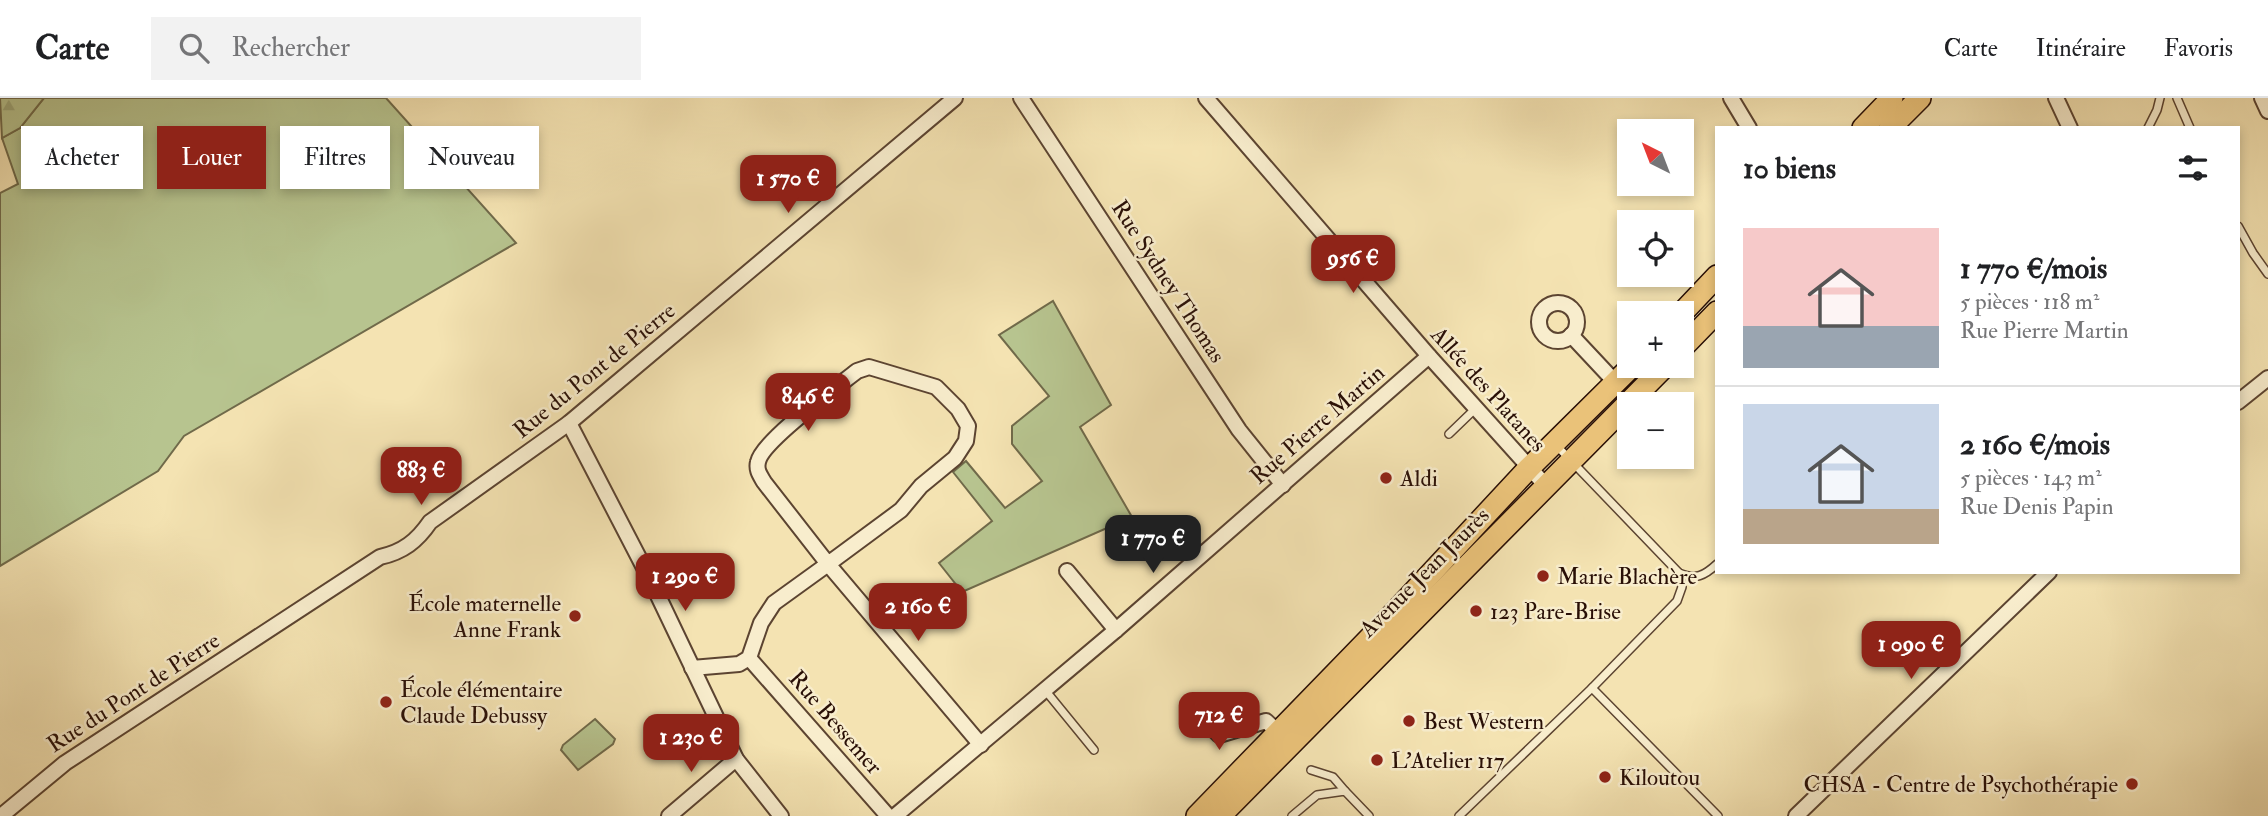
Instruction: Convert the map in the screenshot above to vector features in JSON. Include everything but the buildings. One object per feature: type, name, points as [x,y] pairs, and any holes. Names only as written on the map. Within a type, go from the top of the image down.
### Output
[{"type":"main road","points":[[1865,126],[1892,98]]},
{"type":"main road","points":[[1893,126],[1920,98]]},
{"type":"main road","points":[[1693,301],[1715,278]]},
{"type":"main road","points":[[1694,336],[1715,314]]},
{"type":"main road","name":"Avenue Jean Jaurès","points":[[1197,816],[1529,468],[1621,378]]},
{"type":"main road","name":"Avenue Jean Jaurès","points":[[1220,816],[1654,378]]},
{"type":"street","name":"Rue du Pont de Pierre","points":[[1,816],[65,763],[380,556],[394,554],[410,545],[430,522],[569,423],[955,98]]},
{"type":"street","name":"Rue Sydney Thomas","points":[[1021,98],[1239,430],[1283,485]]},
{"type":"street","name":"Allée des Platanes","points":[[1206,98],[1546,487]]},
{"type":"street","points":[[1731,98],[1748,126]]},
{"type":"street","points":[[2056,98],[2069,126]]},
{"type":"street","points":[[2262,98],[2268,111]]},
{"type":"street","points":[[1571,335],[1616,383]]},
{"type":"street","name":"Rue Pierre Martin","points":[[895,816],[1116,629],[1429,356]]},
{"type":"street","points":[[692,668],[739,664],[749,658],[761,622],[774,603],[828,564],[901,510],[921,486],[954,458],[966,441],[968,426],[958,409],[936,387],[869,367],[857,371],[770,442],[758,459],[757,470],[828,564],[981,745]]},
{"type":"street","points":[[2240,400],[2268,378]]},
{"type":"street","points":[[569,423],[652,583],[736,759],[780,816]]},
{"type":"street","points":[[1067,571],[1116,629]]},
{"type":"street","points":[[1797,816],[2047,574]]},
{"type":"street","name":"Rue Bessemer","points":[[749,658],[888,816]]},
{"type":"street","points":[[1191,707],[1219,735],[1266,721],[1279,733]]},
{"type":"street","points":[[669,816],[736,759]]},
{"type":"lane","points":[[2149,126],[2160,98]]},
{"type":"lane","points":[[2177,98],[2189,126]]},
{"type":"lane","points":[[2240,230],[2268,274]]},
{"type":"lane","points":[[1449,434],[1476,408]]},
{"type":"lane","points":[[1555,443],[1679,573],[1690,578],[1703,576],[1715,566]]},
{"type":"lane","points":[[1459,816],[1592,688],[1676,601],[1682,587],[1679,573]]},
{"type":"lane","points":[[1592,688],[1718,816]]},
{"type":"lane","points":[[1045,690],[1094,750]]},
{"type":"lane","points":[[1311,770],[1333,777],[1369,816]]},
{"type":"lane","points":[[1292,816],[1317,795],[1345,791]]},
{"type":"green space","points":[[0,98],[44,98],[20,128],[2,138]]},
{"type":"green space","points":[[44,98],[386,98],[411,126],[404,126],[404,189],[468,189],[516,243],[184,436],[158,471],[0,566],[0,193],[18,184],[2,138],[21,127],[21,189],[143,189],[143,126],[22,126]]},
{"type":"green space","points":[[1053,301],[1111,405],[1080,427],[1132,517],[962,592],[939,563],[992,521],[953,472],[966,461],[1005,508],[1042,481],[1012,444],[1012,426],[1049,396],[999,335]]},
{"type":"green space","points":[[595,719],[615,739],[613,744],[578,770],[561,750],[563,745]]},
{"type":"place","name":"Aldi","points":[[1386,478]]},
{"type":"place","name":"Marie Blachère","points":[[1543,576]]},
{"type":"place","name":"123 Pare-Brise","points":[[1476,611]]},
{"type":"place","name":"École maternelle Anne Frank","points":[[575,616]]},
{"type":"place","name":"École élémentaire Claude Debussy","points":[[386,702]]},
{"type":"place","name":"Best Western","points":[[1409,721]]},
{"type":"place","name":"L'Atelier 117","points":[[1377,760]]},
{"type":"place","name":"Kiloutou","points":[[1605,777]]},
{"type":"place","name":"CHSA - Centre de Psychothérapie","points":[[2132,784]]}]
